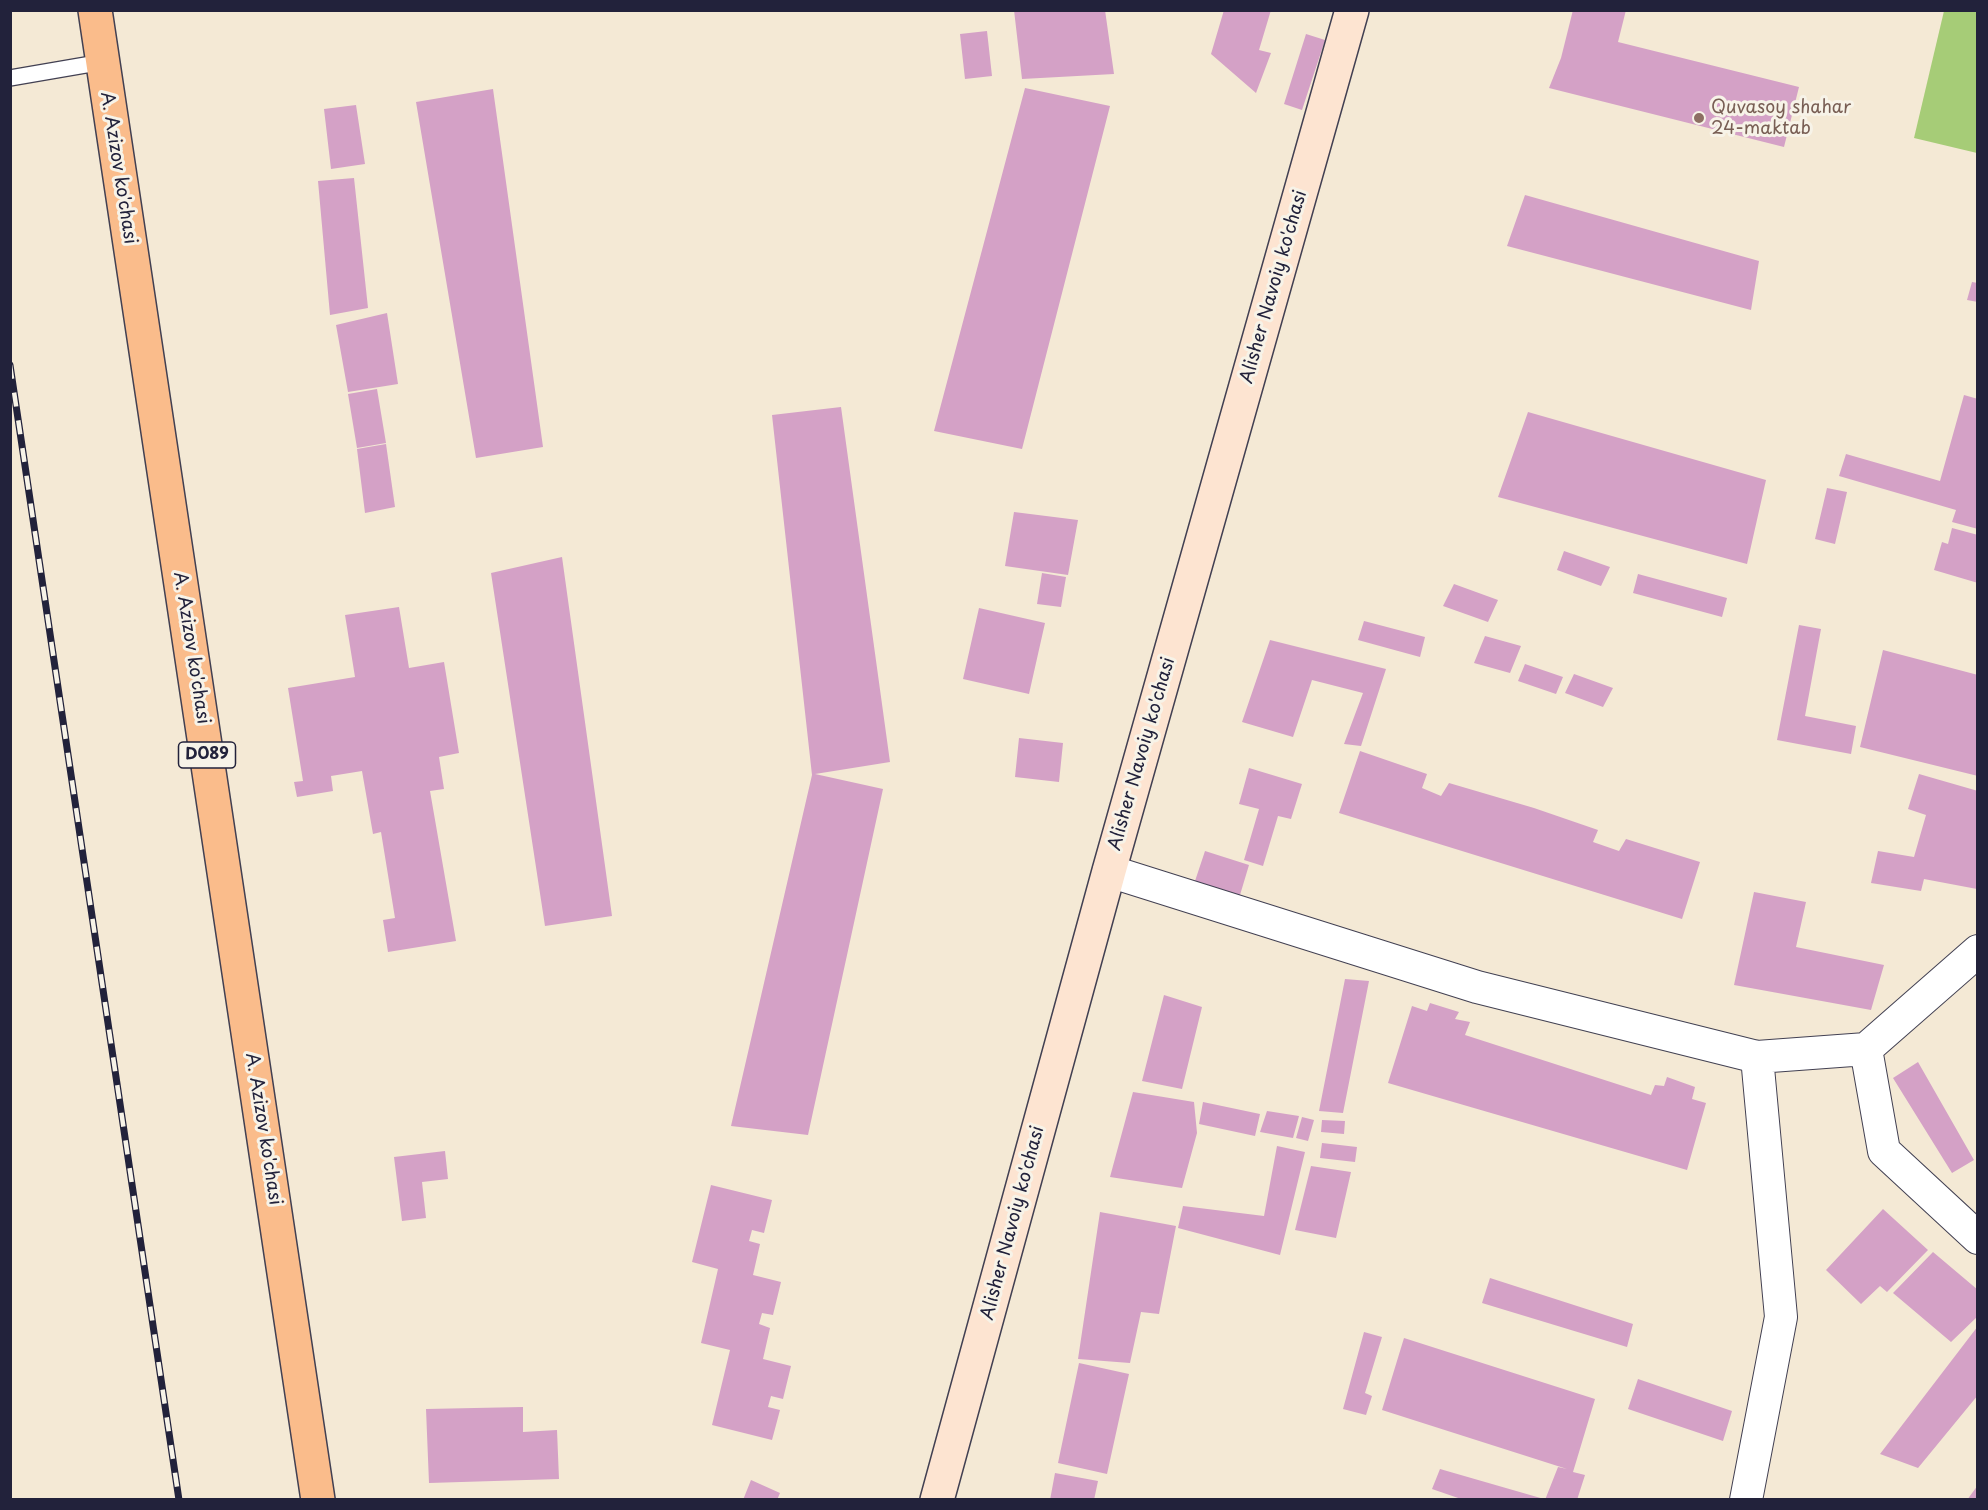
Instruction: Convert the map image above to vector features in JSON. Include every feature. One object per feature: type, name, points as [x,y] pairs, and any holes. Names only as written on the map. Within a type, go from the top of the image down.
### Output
[{"type":"main road","name":"A. Azizov ko'chasi","points":[[95,10],[318,1500]]},
{"type":"street","name":"Alisher Navoiy ko'chasi","points":[[937,1500],[1109,871],[1352,10]]},
{"type":"street","points":[[1109,871],[1477,987],[1757,1056],[1866,1048],[1977,951]]},
{"type":"street","points":[[1866,1048],[1884,1151],[1977,1238]]},
{"type":"street","points":[[1746,1500],[1781,1317],[1757,1056]]},
{"type":"lane","points":[[10,78],[102,62]]},
{"type":"green space","points":[[1944,11],[1977,11],[1977,153],[1914,138]]},
{"type":"building","points":[[1014,10],[1105,10],[1114,74],[1022,79]]},
{"type":"building","points":[[1224,10],[1271,10],[1259,50],[1271,53],[1256,93],[1211,54]]},
{"type":"building","points":[[1573,10],[1626,10],[1618,42],[1799,87],[1784,147],[1549,88],[1561,58]]},
{"type":"building","points":[[987,31],[992,76],[965,79],[960,34]]},
{"type":"building","points":[[1306,34],[1325,40],[1302,110],[1284,104]]},
{"type":"building","points":[[1025,88],[1110,106],[1022,449],[934,431]]},
{"type":"building","points":[[493,89],[543,447],[476,458],[416,102]]},
{"type":"building","points":[[356,105],[365,164],[331,169],[324,109]]},
{"type":"building","points":[[354,178],[368,308],[330,315],[318,181]]},
{"type":"building","points":[[1525,195],[1759,261],[1751,310],[1507,246]]},
{"type":"building","points":[[1972,282],[1978,283],[1978,302],[1967,300]]},
{"type":"building","points":[[387,313],[398,384],[348,392],[336,325]]},
{"type":"building","points":[[377,389],[386,443],[357,448],[348,394]]},
{"type":"building","points":[[1964,395],[1978,399],[1978,529],[1952,522],[1956,510],[1839,476],[1846,454],[1940,481]]},
{"type":"building","points":[[841,407],[890,762],[815,774],[883,789],[808,1135],[731,1126],[812,775],[772,415]]},
{"type":"building","points":[[1528,412],[1766,480],[1747,564],[1498,497]]},
{"type":"building","points":[[386,444],[395,507],[365,513],[357,449]]},
{"type":"building","points":[[1827,488],[1847,492],[1835,544],[1815,539]]},
{"type":"building","points":[[1014,512],[1078,520],[1068,575],[1005,566]]},
{"type":"building","points":[[1952,528],[1978,535],[1978,583],[1934,570],[1942,542],[1948,544]]},
{"type":"building","points":[[1564,551],[1610,567],[1601,586],[1557,570]]},
{"type":"building","points":[[562,557],[612,916],[545,926],[491,573]]},
{"type":"building","points":[[1042,573],[1066,577],[1061,607],[1037,604]]},
{"type":"building","points":[[1638,574],[1727,598],[1722,617],[1633,593]]},
{"type":"building","points":[[1454,584],[1498,600],[1488,622],[1443,606]]},
{"type":"building","points":[[399,607],[409,668],[444,662],[459,753],[439,757],[444,789],[430,791],[456,941],[388,952],[383,920],[395,918],[381,832],[373,834],[362,771],[331,776],[333,791],[297,797],[294,782],[303,781],[288,688],[355,677],[345,615]]},
{"type":"building","points":[[979,608],[1045,623],[1029,694],[963,679]]},
{"type":"building","points":[[1364,621],[1425,637],[1420,657],[1358,640]]},
{"type":"building","points":[[1799,625],[1821,629],[1805,716],[1856,726],[1851,754],[1777,740]]},
{"type":"building","points":[[1485,636],[1521,646],[1510,673],[1474,663]]},
{"type":"building","points":[[1270,640],[1386,669],[1361,746],[1344,744],[1363,693],[1312,680],[1293,737],[1242,722]]},
{"type":"building","points":[[1883,650],[1978,675],[1978,776],[1860,747]]},
{"type":"building","points":[[1525,664],[1563,677],[1556,694],[1518,681]]},
{"type":"building","points":[[1574,674],[1613,688],[1603,707],[1565,693]]},
{"type":"building","points":[[1019,738],[1063,743],[1059,782],[1015,777]]},
{"type":"building","points":[[1360,751],[1427,774],[1422,788],[1441,796],[1449,783],[1598,830],[1593,842],[1619,851],[1626,839],[1700,862],[1682,919],[1339,813]]},
{"type":"building","points":[[1249,768],[1302,784],[1291,819],[1278,816],[1263,866],[1244,860],[1259,809],[1239,804]]},
{"type":"building","points":[[1919,774],[1978,791],[1977,889],[1924,879],[1921,891],[1871,883],[1878,851],[1914,857],[1926,815],[1908,809]]},
{"type":"building","points":[[1205,851],[1249,865],[1240,895],[1195,881]]},
{"type":"building","points":[[1754,892],[1806,902],[1796,947],[1884,965],[1871,1010],[1734,985]]},
{"type":"building","points":[[1345,979],[1369,981],[1343,1113],[1319,1111]]},
{"type":"building","points":[[1164,995],[1202,1007],[1182,1089],[1142,1081]]},
{"type":"building","points":[[1430,1003],[1459,1012],[1455,1019],[1470,1022],[1465,1035],[1651,1095],[1655,1085],[1664,1086],[1667,1077],[1695,1087],[1692,1099],[1706,1103],[1687,1170],[1388,1083],[1412,1006],[1427,1011]]},
{"type":"building","points":[[1918,1062],[1974,1160],[1952,1173],[1893,1078]]},
{"type":"building","points":[[1133,1092],[1194,1102],[1197,1133],[1182,1188],[1110,1177]]},
{"type":"building","points":[[1203,1102],[1260,1114],[1255,1136],[1199,1124]]},
{"type":"building","points":[[1267,1111],[1299,1116],[1293,1138],[1260,1132]]},
{"type":"building","points":[[1302,1117],[1314,1120],[1308,1141],[1296,1138]]},
{"type":"building","points":[[1322,1120],[1345,1121],[1344,1134],[1321,1132]]},
{"type":"building","points":[[1322,1143],[1357,1147],[1355,1162],[1320,1158]]},
{"type":"building","points":[[1277,1146],[1305,1152],[1280,1255],[1178,1228],[1183,1206],[1264,1216]]},
{"type":"building","points":[[445,1151],[448,1179],[422,1182],[426,1218],[402,1221],[394,1157]]},
{"type":"building","points":[[1311,1166],[1351,1172],[1336,1238],[1295,1230]]},
{"type":"building","points":[[711,1185],[772,1200],[764,1233],[752,1230],[749,1241],[760,1244],[753,1275],[781,1282],[773,1315],[762,1313],[759,1324],[770,1328],[763,1359],[791,1366],[783,1399],[771,1396],[768,1407],[780,1410],[772,1440],[712,1425],[730,1350],[701,1343],[718,1269],[692,1262]]},
{"type":"building","points":[[1883,1209],[1928,1250],[1887,1292],[1880,1286],[1861,1304],[1826,1270]]},
{"type":"building","points":[[1100,1212],[1176,1226],[1159,1314],[1141,1312],[1130,1363],[1078,1359]]},
{"type":"building","points":[[1933,1252],[1978,1290],[1978,1316],[1951,1342],[1893,1293]]},
{"type":"building","points":[[1490,1278],[1633,1324],[1627,1347],[1482,1303]]},
{"type":"building","points":[[1978,1326],[1978,1395],[1918,1468],[1880,1454]]},
{"type":"building","points":[[1364,1332],[1382,1337],[1365,1393],[1372,1396],[1366,1415],[1343,1409]]},
{"type":"building","points":[[1404,1338],[1595,1399],[1573,1472],[1585,1475],[1577,1500],[1545,1500],[1558,1467],[1567,1469],[1382,1410]]},
{"type":"building","points":[[1079,1363],[1129,1374],[1107,1474],[1058,1463]]},
{"type":"building","points":[[1638,1379],[1732,1411],[1723,1441],[1628,1409]]},
{"type":"building","points":[[523,1407],[523,1432],[557,1430],[559,1479],[429,1483],[426,1409]]},
{"type":"building","points":[[1440,1469],[1544,1500],[1464,1500],[1432,1489]]},
{"type":"building","points":[[1055,1473],[1098,1481],[1094,1500],[1050,1500]]},
{"type":"building","points":[[751,1480],[780,1493],[777,1500],[743,1500]]},
{"type":"building","points":[[1978,1485],[1978,1500],[1967,1500]]},
{"type":"railway","points":[[10,365],[179,1500]]},
{"type":"place","name":"Quvasoy shahar 24-maktab","points":[[1699,118]]}]
